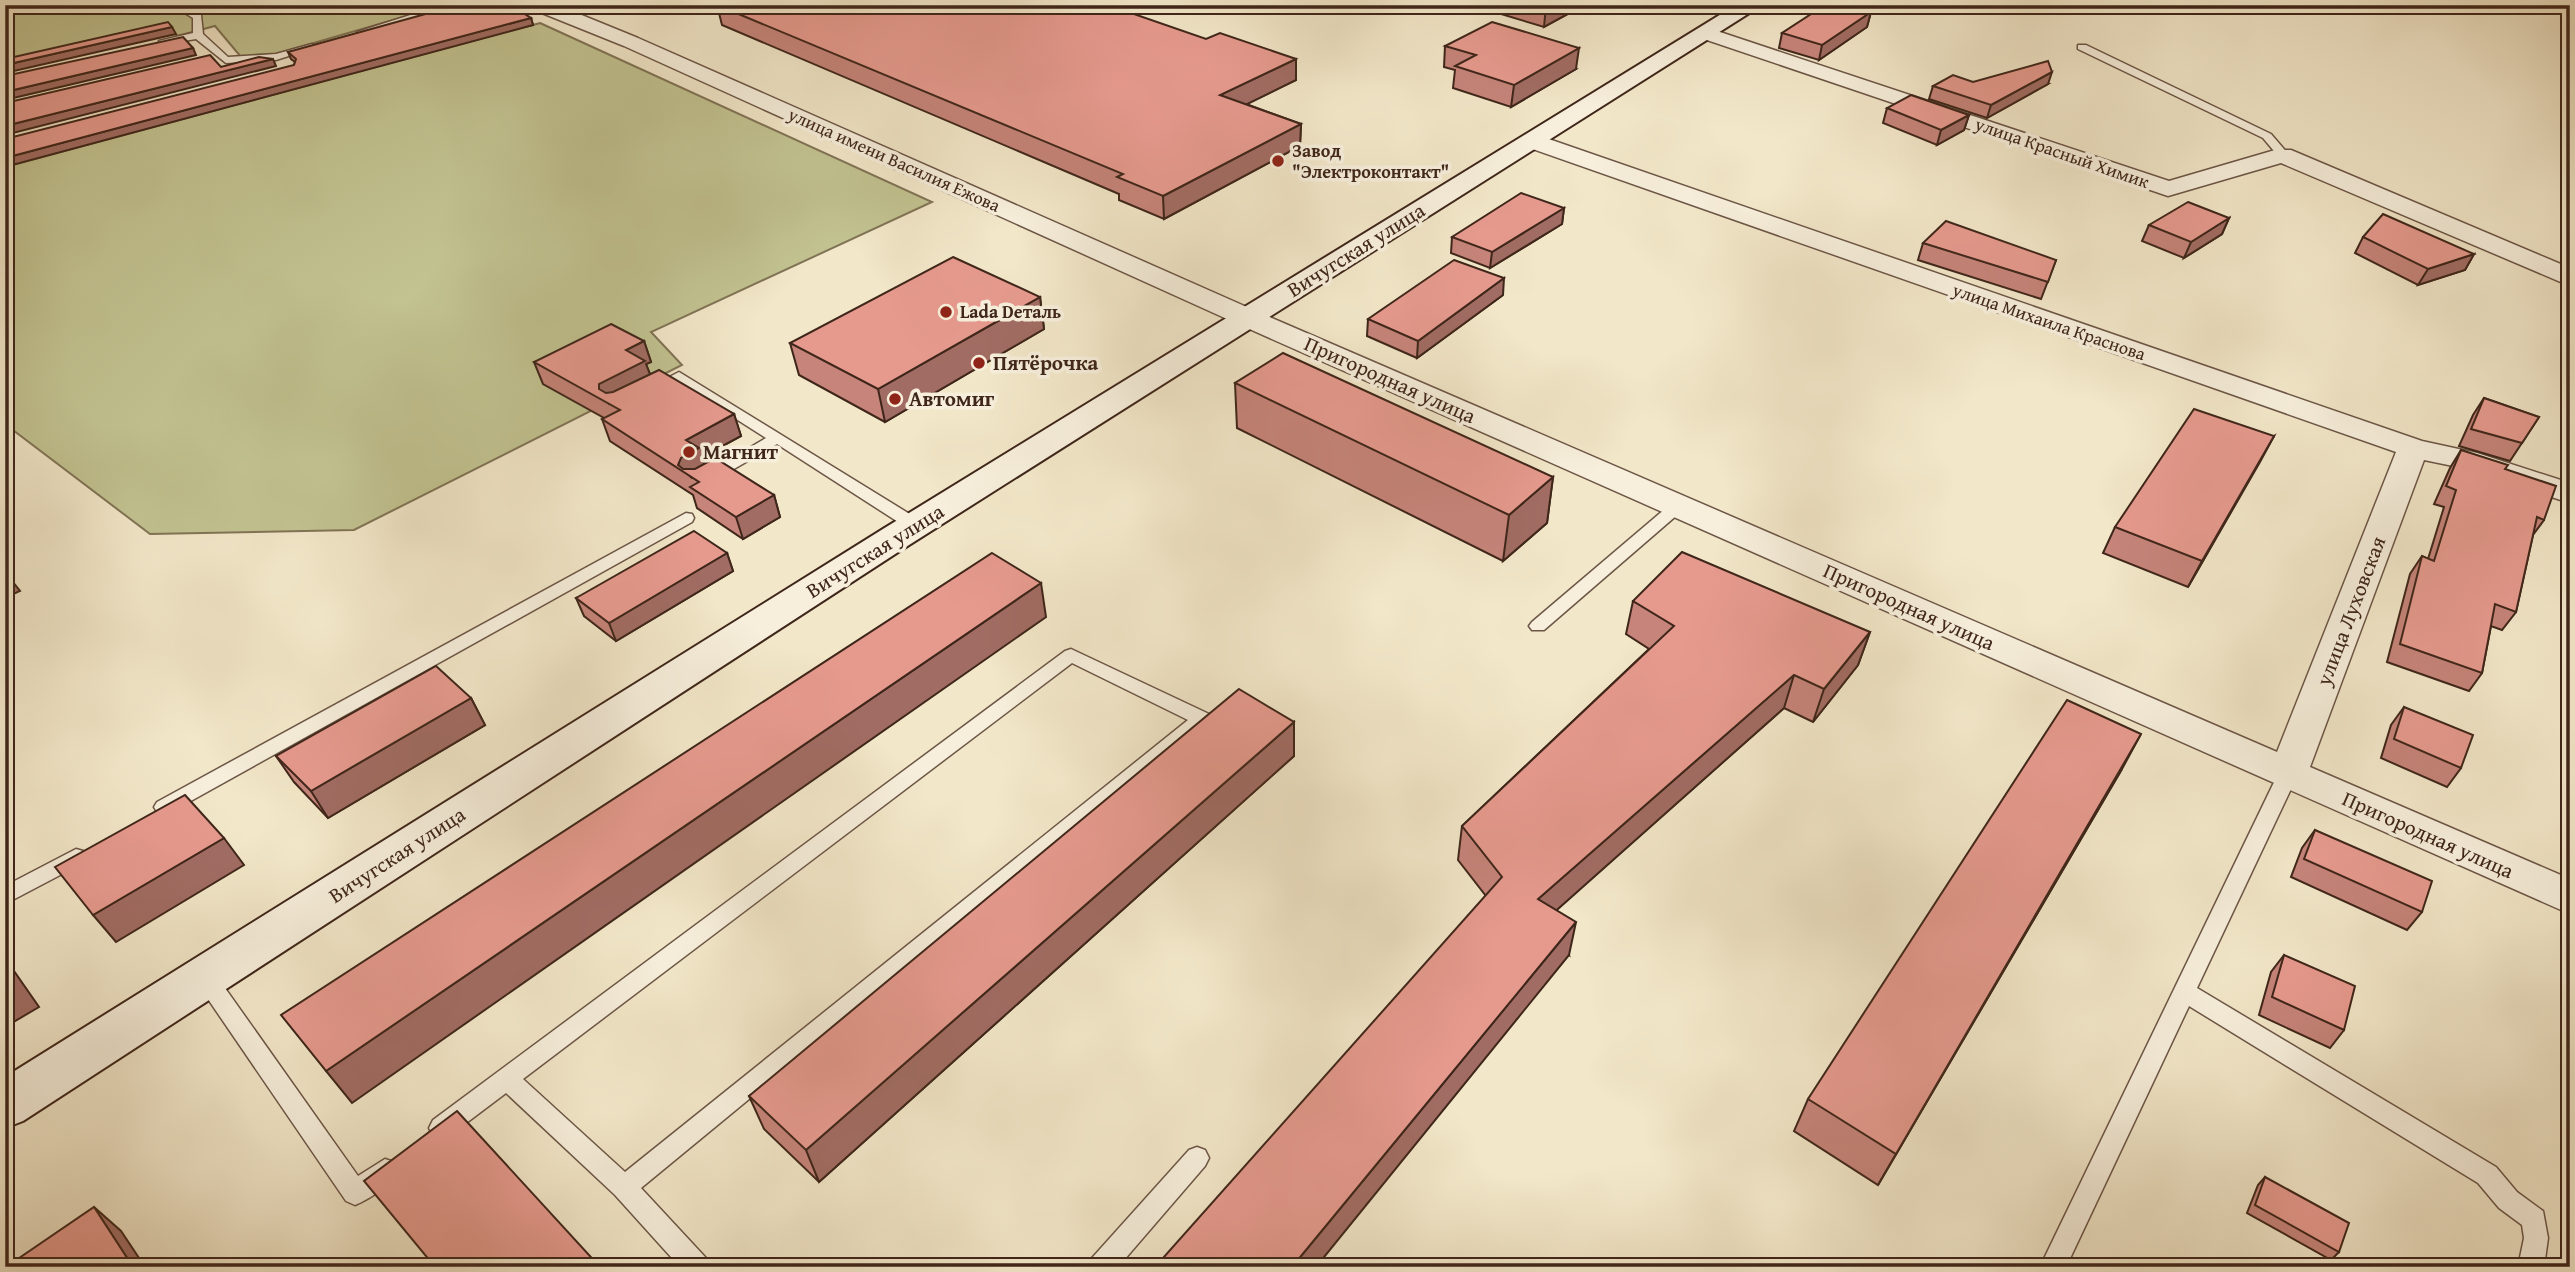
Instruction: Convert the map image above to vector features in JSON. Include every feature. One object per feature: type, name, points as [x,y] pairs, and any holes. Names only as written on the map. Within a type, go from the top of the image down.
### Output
[{"type":"main road","name":"Вичугская улица","points":[[5,1105],[915,525],[1751,5]]},
{"type":"street","name":"улица имени Василия Ежова","points":[[539,5],[631,42],[1248,318]]},
{"type":"street","name":"улица Красный Химик","points":[[1705,33],[2168,189],[2283,155]]},
{"type":"street","name":"улица Михаила Краснова","points":[[1532,141],[2413,448],[2466,460],[2570,493]]},
{"type":"street","points":[[2283,155],[2570,278]]},
{"type":"street","name":"Пригородная улица","points":[[1248,318],[2570,897]]},
{"type":"street","name":"улица Луховская","points":[[2288,774],[2413,448]]},
{"type":"lane","points":[[177,5],[198,17],[198,35],[226,60],[276,57],[327,42]]},
{"type":"lane","points":[[352,35],[453,5]]},
{"type":"lane","points":[[146,47],[198,35]]},
{"type":"lane","points":[[2082,47],[2267,136],[2283,155]]},
{"type":"lane","points":[[206,58],[219,55]]},
{"type":"lane","points":[[276,57],[293,68]]},
{"type":"lane","points":[[636,398],[679,376],[915,525]]},
{"type":"lane","points":[[696,485],[777,438]]},
{"type":"lane","points":[[1538,626],[1678,506]]},
{"type":"lane","points":[[151,815],[687,518]]},
{"type":"lane","points":[[420,1144],[1071,655],[1202,719],[624,1187]]},
{"type":"lane","points":[[2054,1266],[2288,774]]},
{"type":"lane","points":[[5,896],[90,848]]},
{"type":"lane","points":[[205,977],[355,1193],[398,1161]]},
{"type":"lane","points":[[2184,992],[2487,1175],[2508,1200],[2534,1219],[2536,1237],[2531,1267]]},
{"type":"lane","points":[[508,1079],[624,1187],[697,1267]]},
{"type":"lane","points":[[1101,1267],[1197,1158]]},
{"type":"green space","points":[[5,5],[445,5],[262,58],[241,57],[215,26],[177,36],[171,29],[5,68]]},
{"type":"green space","points":[[540,23],[932,202],[651,332],[682,365],[354,530],[150,534],[5,424],[5,167]]},
{"type":"building","points":[[458,5],[510,5],[531,18],[5,158],[5,139],[294,65],[296,59],[288,52]]},
{"type":"building","points":[[717,5],[1108,5],[1206,39],[1220,33],[1296,59],[1220,95],[1301,124],[1163,196],[1117,177],[1123,174]]},
{"type":"building","points":[[1825,5],[1843,5],[1871,12],[1822,45],[1782,33]]},
{"type":"building","points":[[168,22],[172,27],[5,65],[5,59]]},
{"type":"building","points":[[1492,22],[1579,48],[1514,85],[1455,66],[1476,55],[1445,46]]},
{"type":"building","points":[[183,37],[193,48],[5,92],[5,76]]},
{"type":"building","points":[[210,55],[221,67],[259,57],[273,59],[5,126],[5,103]]},
{"type":"building","points":[[2048,61],[2052,72],[1991,105],[1933,86],[1953,75],[1973,82]]},
{"type":"building","points":[[1911,95],[1969,115],[1941,130],[1887,108]]},
{"type":"building","points":[[1521,193],[1564,208],[1492,252],[1452,237]]},
{"type":"building","points":[[2188,202],[2229,218],[2191,242],[2149,225]]},
{"type":"building","points":[[2383,214],[2474,254],[2428,269],[2363,237]]},
{"type":"building","points":[[1946,221],[2056,260],[2048,282],[1923,243]]},
{"type":"building","points":[[953,257],[1040,297],[878,389],[790,343]]},
{"type":"building","points":[[1454,260],[1504,278],[1418,341],[1368,319]]},
{"type":"building","points":[[611,324],[644,341],[626,350],[645,361],[599,384],[599,389],[606,393],[613,392],[659,370],[734,414],[686,440],[699,448],[681,458],[678,465],[683,469],[695,469],[715,458],[774,495],[736,517],[690,487],[699,482],[602,419],[620,410],[534,362]]},
{"type":"building","points":[[1283,353],[1553,477],[1509,515],[1235,383]]},
{"type":"building","points":[[2484,398],[2539,417],[2522,443],[2471,429]]},
{"type":"building","points":[[2194,409],[2274,436],[2202,561],[2115,527]]},
{"type":"building","points":[[2461,450],[2508,465],[2505,469],[2556,486],[2544,520],[2537,517],[2516,612],[2495,604],[2482,673],[2400,644],[2422,556],[2434,561],[2456,490],[2446,486]]},
{"type":"building","points":[[694,531],[727,553],[609,623],[576,598]]},
{"type":"building","points":[[1682,552],[1870,632],[1824,689],[1794,675],[1538,899],[1576,922],[1292,1267],[1155,1267],[1502,877],[1462,826],[1674,626],[1633,601]]},
{"type":"building","points":[[992,553],[1041,583],[326,1071],[281,1015]]},
{"type":"building","points":[[436,666],[471,698],[311,791],[276,756]]},
{"type":"building","points":[[1239,689],[1294,722],[806,1150],[749,1096]]},
{"type":"building","points":[[2067,700],[2141,734],[1896,1154],[1808,1099]]},
{"type":"building","points":[[2404,707],[2473,735],[2461,768],[2394,739]]},
{"type":"building","points":[[185,795],[224,838],[93,915],[55,867]]},
{"type":"building","points":[[2315,830],[2432,881],[2422,912],[2304,859]]},
{"type":"building","points":[[2284,955],[2355,986],[2344,1030],[2272,997]]},
{"type":"building","points":[[5,969],[13,981],[5,986]]},
{"type":"building","points":[[457,1111],[600,1267],[435,1267],[364,1181]]},
{"type":"building","points":[[2265,1177],[2349,1223],[2339,1252],[2255,1205]]},
{"type":"building","points":[[94,1207],[133,1267],[6,1267]]},
{"type":"place","name":"Завод \"Электроконтакт\"","points":[[1278,161]]},
{"type":"place","name":"Lada Dеталь","points":[[946,312]]},
{"type":"place","name":"Пятёрочка","points":[[979,363]]},
{"type":"place","name":"Автомиг","points":[[895,399]]},
{"type":"place","name":"Магнит","points":[[689,452]]}]
